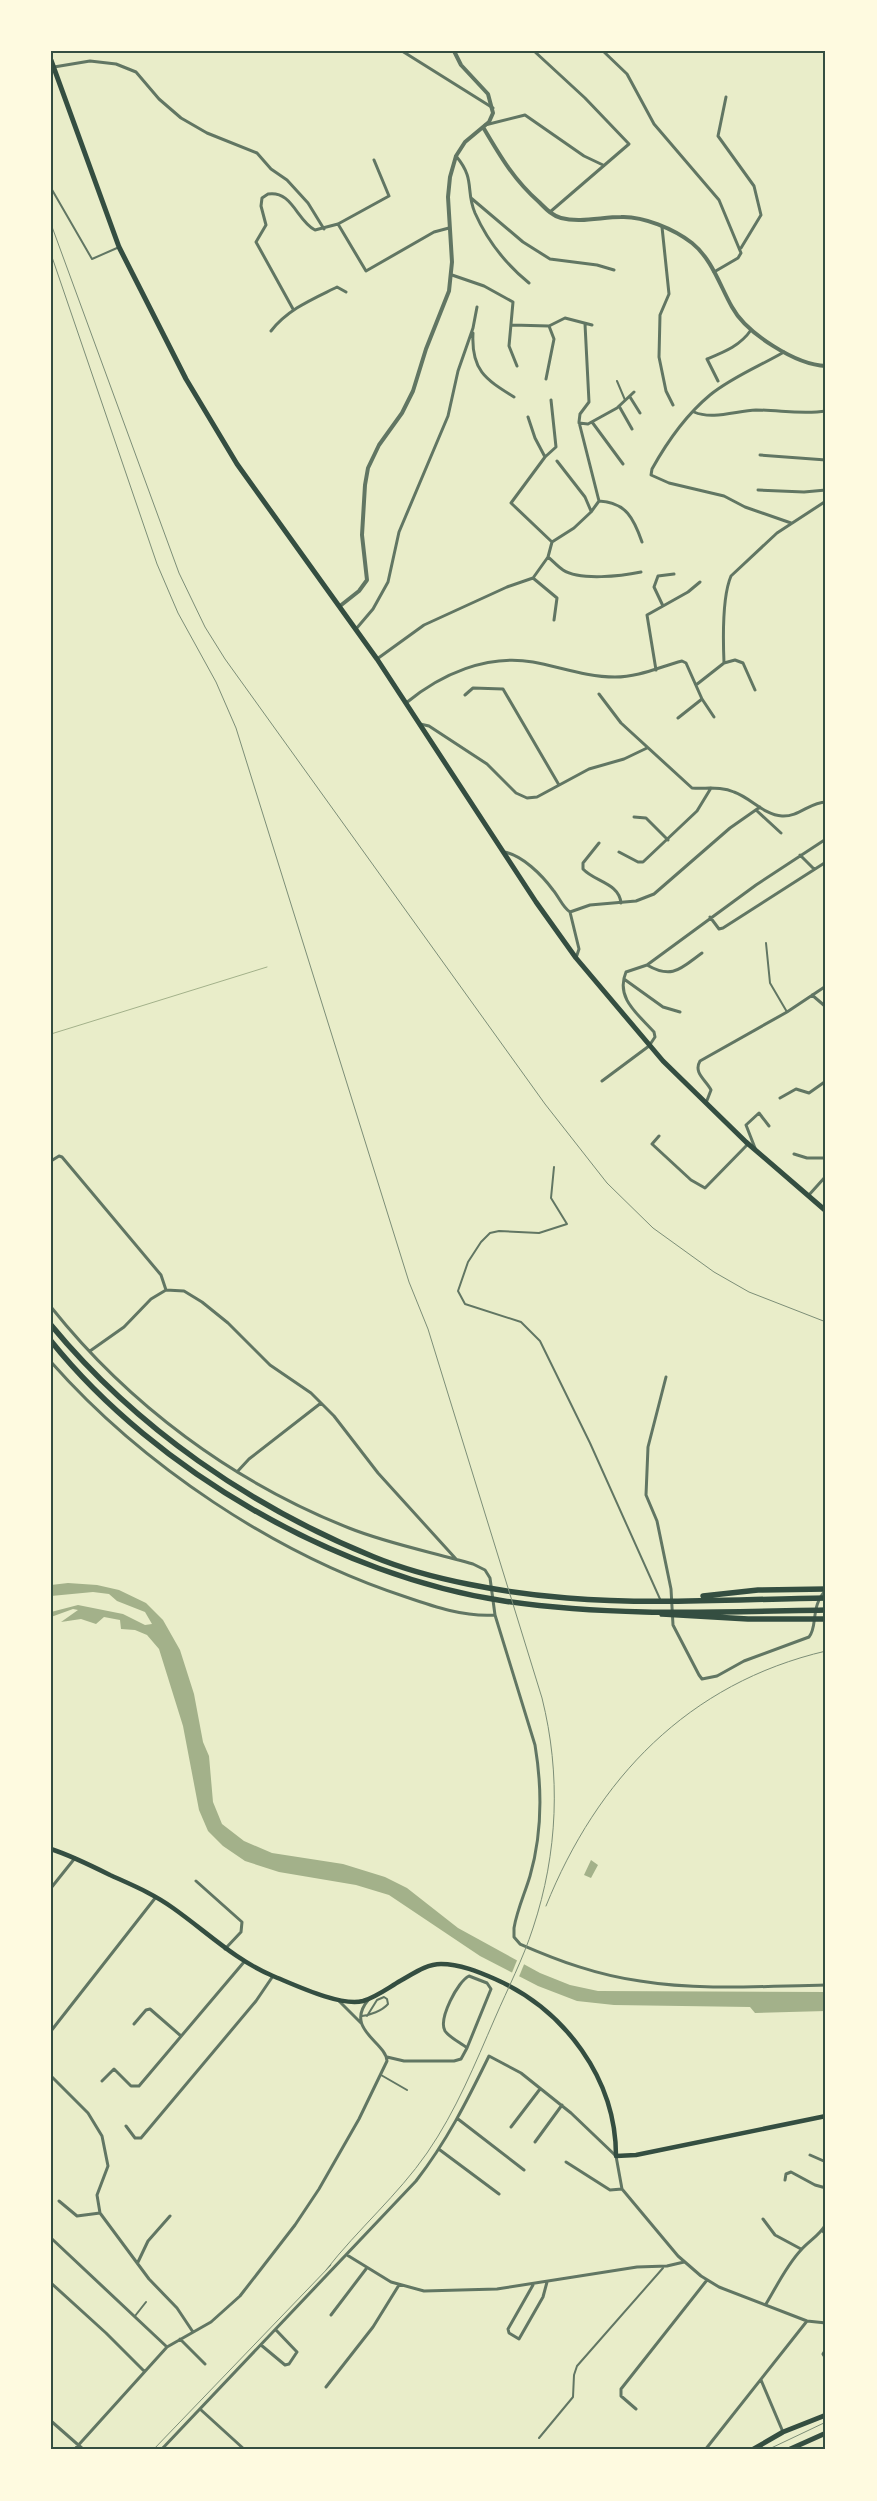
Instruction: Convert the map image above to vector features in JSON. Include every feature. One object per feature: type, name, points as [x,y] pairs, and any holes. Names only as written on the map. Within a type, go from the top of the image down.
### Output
[{"type":"highway","points":[[51,1325],[89,1366],[154,1427],[206,1467],[243,1491],[374,1557],[413,1570],[478,1585],[567,1598],[681,1600],[826,1598]]},
{"type":"highway","points":[[51,1341],[88,1382],[136,1427],[188,1467],[251,1508],[364,1564],[420,1582],[476,1596],[594,1613],[682,1614],[748,1620],[826,1619]]},
{"type":"highway","points":[[681,1600],[758,1590],[826,1590]]},
{"type":"highway","points":[[546,1606],[654,1610],[826,1610]]},
{"type":"main road","points":[[51,60],[119,247],[186,379],[227,448],[377,659],[503,852],[576,958],[649,1046],[748,1144],[826,1211]]},
{"type":"main road","points":[[51,1849],[76,1858],[156,1897],[244,1962],[273,1976],[338,2000],[354,2002],[369,1999],[427,1966],[440,1964],[458,1966],[487,1975],[529,1997],[565,2029],[590,2063],[611,2110],[616,2156],[636,2155],[826,2116]]},
{"type":"main road","points":[[752,2450],[783,2432],[826,2415]]},
{"type":"main road","points":[[788,2450],[826,2432]]},
{"type":"street","points":[[402,51],[493,109]]},
{"type":"street","points":[[340,606],[359,591],[367,580],[362,535],[368,468],[379,445],[402,413],[413,391],[426,348],[449,291],[452,275],[449,185],[456,156],[465,142],[489,122],[493,109],[488,94],[461,65],[454,51]]},
{"type":"street","points":[[534,51],[585,98],[629,144],[550,212]]},
{"type":"street","points":[[603,51],[627,74],[654,124],[719,200],[741,253],[738,258],[714,272]]},
{"type":"street","points":[[53,67],[62,64],[90,62],[116,64],[136,72],[159,99],[181,118],[207,133],[257,153],[271,168],[287,180],[308,203],[324,229]]},
{"type":"street","points":[[726,97],[718,136],[754,186],[760,215],[740,248]]},
{"type":"street","points":[[484,126],[525,115],[584,156],[603,165]]},
{"type":"street","points":[[484,126],[519,184],[550,212],[559,218],[572,219],[631,217],[662,227],[692,243],[714,272],[732,309],[751,330],[785,352],[806,362],[826,366]]},
{"type":"street","points":[[456,156],[468,172],[475,213],[492,242],[512,269],[529,283]]},
{"type":"street","points":[[293,309],[256,242],[266,226],[261,206],[262,198],[268,194],[280,194],[293,206],[311,228],[315,230],[324,229],[338,224],[389,196],[374,160]]},
{"type":"street","points":[[471,198],[524,242],[550,259],[597,265],[614,270]]},
{"type":"street","points":[[338,224],[366,272],[434,232],[449,228]]},
{"type":"street","points":[[662,227],[669,294],[660,315],[659,357],[666,391],[673,405]]},
{"type":"street","points":[[452,275],[484,286],[513,302],[509,346],[517,366]]},
{"type":"street","points":[[272,331],[280,319],[293,309],[337,287],[346,292]]},
{"type":"street","points":[[477,307],[473,328],[472,350],[479,370],[492,383],[514,397]]},
{"type":"street","points":[[512,325],[549,326],[565,318],[592,325]]},
{"type":"street","points":[[585,324],[589,402],[580,414],[579,422],[585,455],[599,501]]},
{"type":"street","points":[[546,379],[554,339],[549,326]]},
{"type":"street","points":[[356,629],[373,609],[388,582],[399,532],[448,416],[458,371],[473,328]]},
{"type":"street","points":[[718,381],[707,359],[738,344],[744,340],[751,330]]},
{"type":"street","points":[[785,352],[718,389],[673,434],[652,469],[651,475],[669,483],[724,496],[744,507],[791,523]]},
{"type":"street","points":[[579,422],[582,424],[592,422],[619,406],[634,392]]},
{"type":"street","points":[[630,397],[640,413]]},
{"type":"street","points":[[551,400],[556,447],[545,457],[511,503],[552,542]]},
{"type":"street","points":[[619,406],[632,429]]},
{"type":"street","points":[[694,412],[708,415],[754,410],[782,410],[804,414],[826,411]]},
{"type":"street","points":[[528,417],[535,438],[545,457]]},
{"type":"street","points":[[592,422],[623,464]]},
{"type":"street","points":[[760,456],[826,460]]},
{"type":"street","points":[[557,461],[590,504],[591,512]]},
{"type":"street","points":[[758,490],[804,492],[826,490]]},
{"type":"street","points":[[377,659],[424,625],[507,587],[533,578],[548,557],[552,542],[574,528],[591,512],[599,501]]},
{"type":"street","points":[[599,501],[612,502],[634,520],[642,542]]},
{"type":"street","points":[[724,663],[728,583],[731,576],[777,533],[826,501]]},
{"type":"street","points":[[548,557],[564,571],[592,576],[620,577],[641,572]]},
{"type":"street","points":[[663,606],[654,587],[658,576],[674,574]]},
{"type":"street","points":[[533,578],[557,598],[554,620]]},
{"type":"street","points":[[656,670],[646,616],[700,582]]},
{"type":"street","points":[[406,703],[420,691],[448,676],[494,660],[531,662],[604,676],[628,676],[684,661],[702,699],[714,717]]},
{"type":"street","points":[[696,686],[724,663],[735,660],[743,663],[755,690]]},
{"type":"street","points":[[465,695],[473,688],[502,689],[560,785]]},
{"type":"street","points":[[599,694],[612,714],[692,788],[711,788],[736,792],[774,815],[787,816],[815,804],[826,802]]},
{"type":"street","points":[[678,718],[702,699]]},
{"type":"street","points":[[420,724],[429,726],[487,764],[521,796],[537,797],[589,769],[624,760],[647,748]]},
{"type":"street","points":[[619,852],[638,862],[643,862],[700,808],[711,788]]},
{"type":"street","points":[[570,912],[590,905],[636,901],[654,894],[730,828],[760,806]]},
{"type":"street","points":[[756,810],[781,832]]},
{"type":"street","points":[[634,817],[646,818],[668,840]]},
{"type":"street","points":[[602,1081],[649,1046],[654,1033],[625,1001],[624,978],[631,969],[647,965],[710,917],[826,839]]},
{"type":"street","points":[[599,843],[583,862],[584,869],[616,890],[620,896],[620,903]]},
{"type":"street","points":[[503,852],[517,856],[530,867],[552,889],[570,912],[579,949],[576,958]]},
{"type":"street","points":[[800,855],[814,869]]},
{"type":"street","points":[[710,917],[719,929],[723,928],[826,862]]},
{"type":"street","points":[[647,965],[659,972],[676,972],[702,953]]},
{"type":"street","points":[[624,978],[663,1007],[680,1012]]},
{"type":"street","points":[[706,1102],[711,1090],[699,1074],[697,1067],[700,1061],[787,1012],[826,986]]},
{"type":"street","points":[[812,995],[826,1007]]},
{"type":"street","points":[[780,1098],[796,1089],[809,1093],[826,1081]]},
{"type":"street","points":[[757,1151],[746,1125],[759,1113],[769,1126]]},
{"type":"street","points":[[659,1136],[652,1144],[691,1180],[705,1188],[748,1144]]},
{"type":"street","points":[[794,1154],[807,1158],[826,1158]]},
{"type":"street","points":[[51,1161],[59,1156],[62,1157],[161,1274],[166,1290]]},
{"type":"street","points":[[808,1196],[826,1176]]},
{"type":"street","points":[[90,1351],[124,1327],[151,1299],[166,1290],[184,1291],[202,1302],[228,1323],[270,1365],[311,1393],[378,1473],[456,1559]]},
{"type":"street","points":[[51,1307],[90,1351],[139,1399],[199,1447],[236,1472],[273,1492],[348,1527],[385,1540],[481,1567],[488,1574],[493,1591],[495,1615],[538,1764],[540,1796],[537,1840],[530,1877],[515,1922],[516,1940],[562,1962],[640,1982],[731,1986],[826,1984]]},
{"type":"street","points":[[51,1362],[132,1440],[180,1478],[263,1533],[339,1572],[383,1590],[467,1614],[495,1615]]},
{"type":"street","points":[[666,1377],[648,1447],[646,1495],[657,1521],[671,1589],[673,1625],[698,1675],[702,1679],[710,1679],[744,1661],[809,1638],[813,1631],[814,1613],[821,1595],[826,1590]]},
{"type":"street","points":[[236,1472],[249,1459],[321,1403]]},
{"type":"street","points":[[51,1888],[76,1858]]},
{"type":"street","points":[[196,1881],[242,1922],[241,1932],[225,1949]]},
{"type":"street","points":[[51,2031],[156,1897]]},
{"type":"street","points":[[102,2080],[114,2069],[131,2086],[139,2086],[244,1962]]},
{"type":"street","points":[[126,2126],[137,2139],[141,2138],[256,2001],[273,1976]]},
{"type":"street","points":[[338,2000],[362,2024],[373,2042],[387,2056],[404,2060],[454,2061],[461,2059],[467,2048],[490,1989],[487,1982],[469,1976],[460,1985],[444,2012],[442,2021],[446,2032],[467,2048]]},
{"type":"street","points":[[362,2024],[361,2016],[365,2003],[369,1999]]},
{"type":"street","points":[[134,2024],[146,2010],[150,2009],[181,2036]]},
{"type":"street","points":[[74,2450],[167,2347],[211,2322],[240,2296],[296,2225],[348,2140],[381,2075],[387,2062],[387,2056]]},
{"type":"street","points":[[161,2450],[416,2181],[440,2150],[458,2119],[489,2056],[521,2073],[562,2106],[616,2156],[618,2177],[622,2189],[684,2262],[707,2280],[807,2321],[826,2323]]},
{"type":"street","points":[[51,2076],[93,2119],[102,2136],[108,2166],[97,2195],[100,2213],[149,2279],[177,2308],[193,2332]]},
{"type":"street","points":[[511,2126],[540,2089]]},
{"type":"street","points":[[535,2142],[562,2106]]},
{"type":"street","points":[[458,2119],[524,2170]]},
{"type":"street","points":[[440,2150],[499,2194]]},
{"type":"street","points":[[810,2155],[826,2162]]},
{"type":"street","points":[[566,2162],[610,2190],[622,2189]]},
{"type":"street","points":[[785,2180],[786,2174],[791,2172],[815,2185],[826,2188]]},
{"type":"street","points":[[59,2201],[77,2216],[100,2213]]},
{"type":"street","points":[[138,2262],[148,2241],[170,2216]]},
{"type":"street","points":[[763,2219],[775,2235],[801,2249]]},
{"type":"street","points":[[766,2304],[787,2268],[801,2249],[822,2231],[826,2224]]},
{"type":"street","points":[[51,2238],[167,2347]]},
{"type":"street","points":[[347,2255],[366,2269],[398,2285],[424,2291],[497,2289],[638,2267],[664,2266],[684,2262]]},
{"type":"street","points":[[331,2316],[366,2269]]},
{"type":"street","points":[[636,2409],[621,2396],[621,2389],[707,2280]]},
{"type":"street","points":[[533,2284],[508,2329],[509,2333],[519,2338],[543,2297],[547,2282]]},
{"type":"street","points":[[51,2284],[106,2333],[144,2371]]},
{"type":"street","points":[[326,2387],[373,2327],[398,2285]]},
{"type":"street","points":[[705,2450],[807,2321]]},
{"type":"street","points":[[262,2345],[285,2365],[289,2364],[298,2352],[276,2330]]},
{"type":"street","points":[[180,2340],[205,2364]]},
{"type":"street","points":[[826,2349],[823,2354],[826,2359]]},
{"type":"street","points":[[761,2380],[783,2432]]},
{"type":"street","points":[[200,2409],[245,2450]]},
{"type":"street","points":[[51,2421],[84,2450]]},
{"type":"lane","points":[[51,188],[92,259],[119,247]]},
{"type":"lane","points":[[617,381],[626,400]]},
{"type":"lane","points":[[766,943],[770,983],[787,1012]]},
{"type":"lane","points":[[554,1168],[551,1200],[566,1224],[540,1233],[499,1231],[490,1234],[480,1242],[468,1262],[458,1291],[465,1304],[521,1322],[540,1341],[590,1443],[651,1582],[673,1625]]},
{"type":"lane","points":[[361,2016],[367,2016],[386,2007],[388,2004],[387,1999],[380,1997],[373,2004],[367,2016]]},
{"type":"lane","points":[[381,2075],[408,2090]]},
{"type":"lane","points":[[822,2231],[826,2235]]},
{"type":"lane","points":[[539,2438],[573,2397],[574,2375],[578,2366],[664,2266]]},
{"type":"lane","points":[[135,2316],[146,2302]]},
{"type":"shaded area","points":[[68,1583],[97,1585],[119,1590],[146,1603],[163,1620],[180,1650],[194,1694],[203,1742],[209,1756],[213,1802],[222,1824],[244,1841],[272,1853],[343,1864],[385,1877],[407,1888],[458,1928],[540,1973],[570,1985],[598,1991],[826,1992],[826,2011],[755,2013],[750,2007],[614,2005],[577,2001],[538,1986],[480,1956],[389,1895],[356,1885],[279,1872],[245,1861],[223,1846],[208,1831],[199,1810],[183,1726],[159,1649],[147,1635],[135,1630],[121,1629],[120,1620],[104,1617],[96,1624],[81,1619],[61,1622],[78,1610],[73,1609],[51,1617],[51,1612],[78,1605],[123,1614],[145,1625],[152,1624],[145,1612],[117,1601],[109,1594],[93,1592],[51,1596],[51,1585]]},
{"type":"shaded area","points":[[591,1860],[598,1865],[591,1878],[584,1875]]},
{"type":"pier","points":[[518,1958],[525,1962],[518,1979],[511,1975]]},
{"type":"waterway","points":[[51,1034],[267,967]]},
{"type":"tram line","points":[[767,2450],[826,2422]]},
{"type":"railway","points":[[51,224],[179,573],[205,627],[225,659],[545,1104],[607,1183],[653,1228],[714,1272],[749,1292],[826,1322]]},
{"type":"railway","points":[[51,254],[157,564],[178,613],[216,682],[236,728],[409,1282],[428,1329],[542,1698],[552,1755],[554,1784],[552,1842],[541,1900],[525,1951],[447,2121],[416,2168],[326,2270]]},
{"type":"railway","points":[[546,1906],[567,1860],[592,1817],[621,1778],[653,1743],[690,1712],[731,1686],[776,1666],[826,1651]]},
{"type":"railway","points":[[153,2450],[331,2265]]}]
